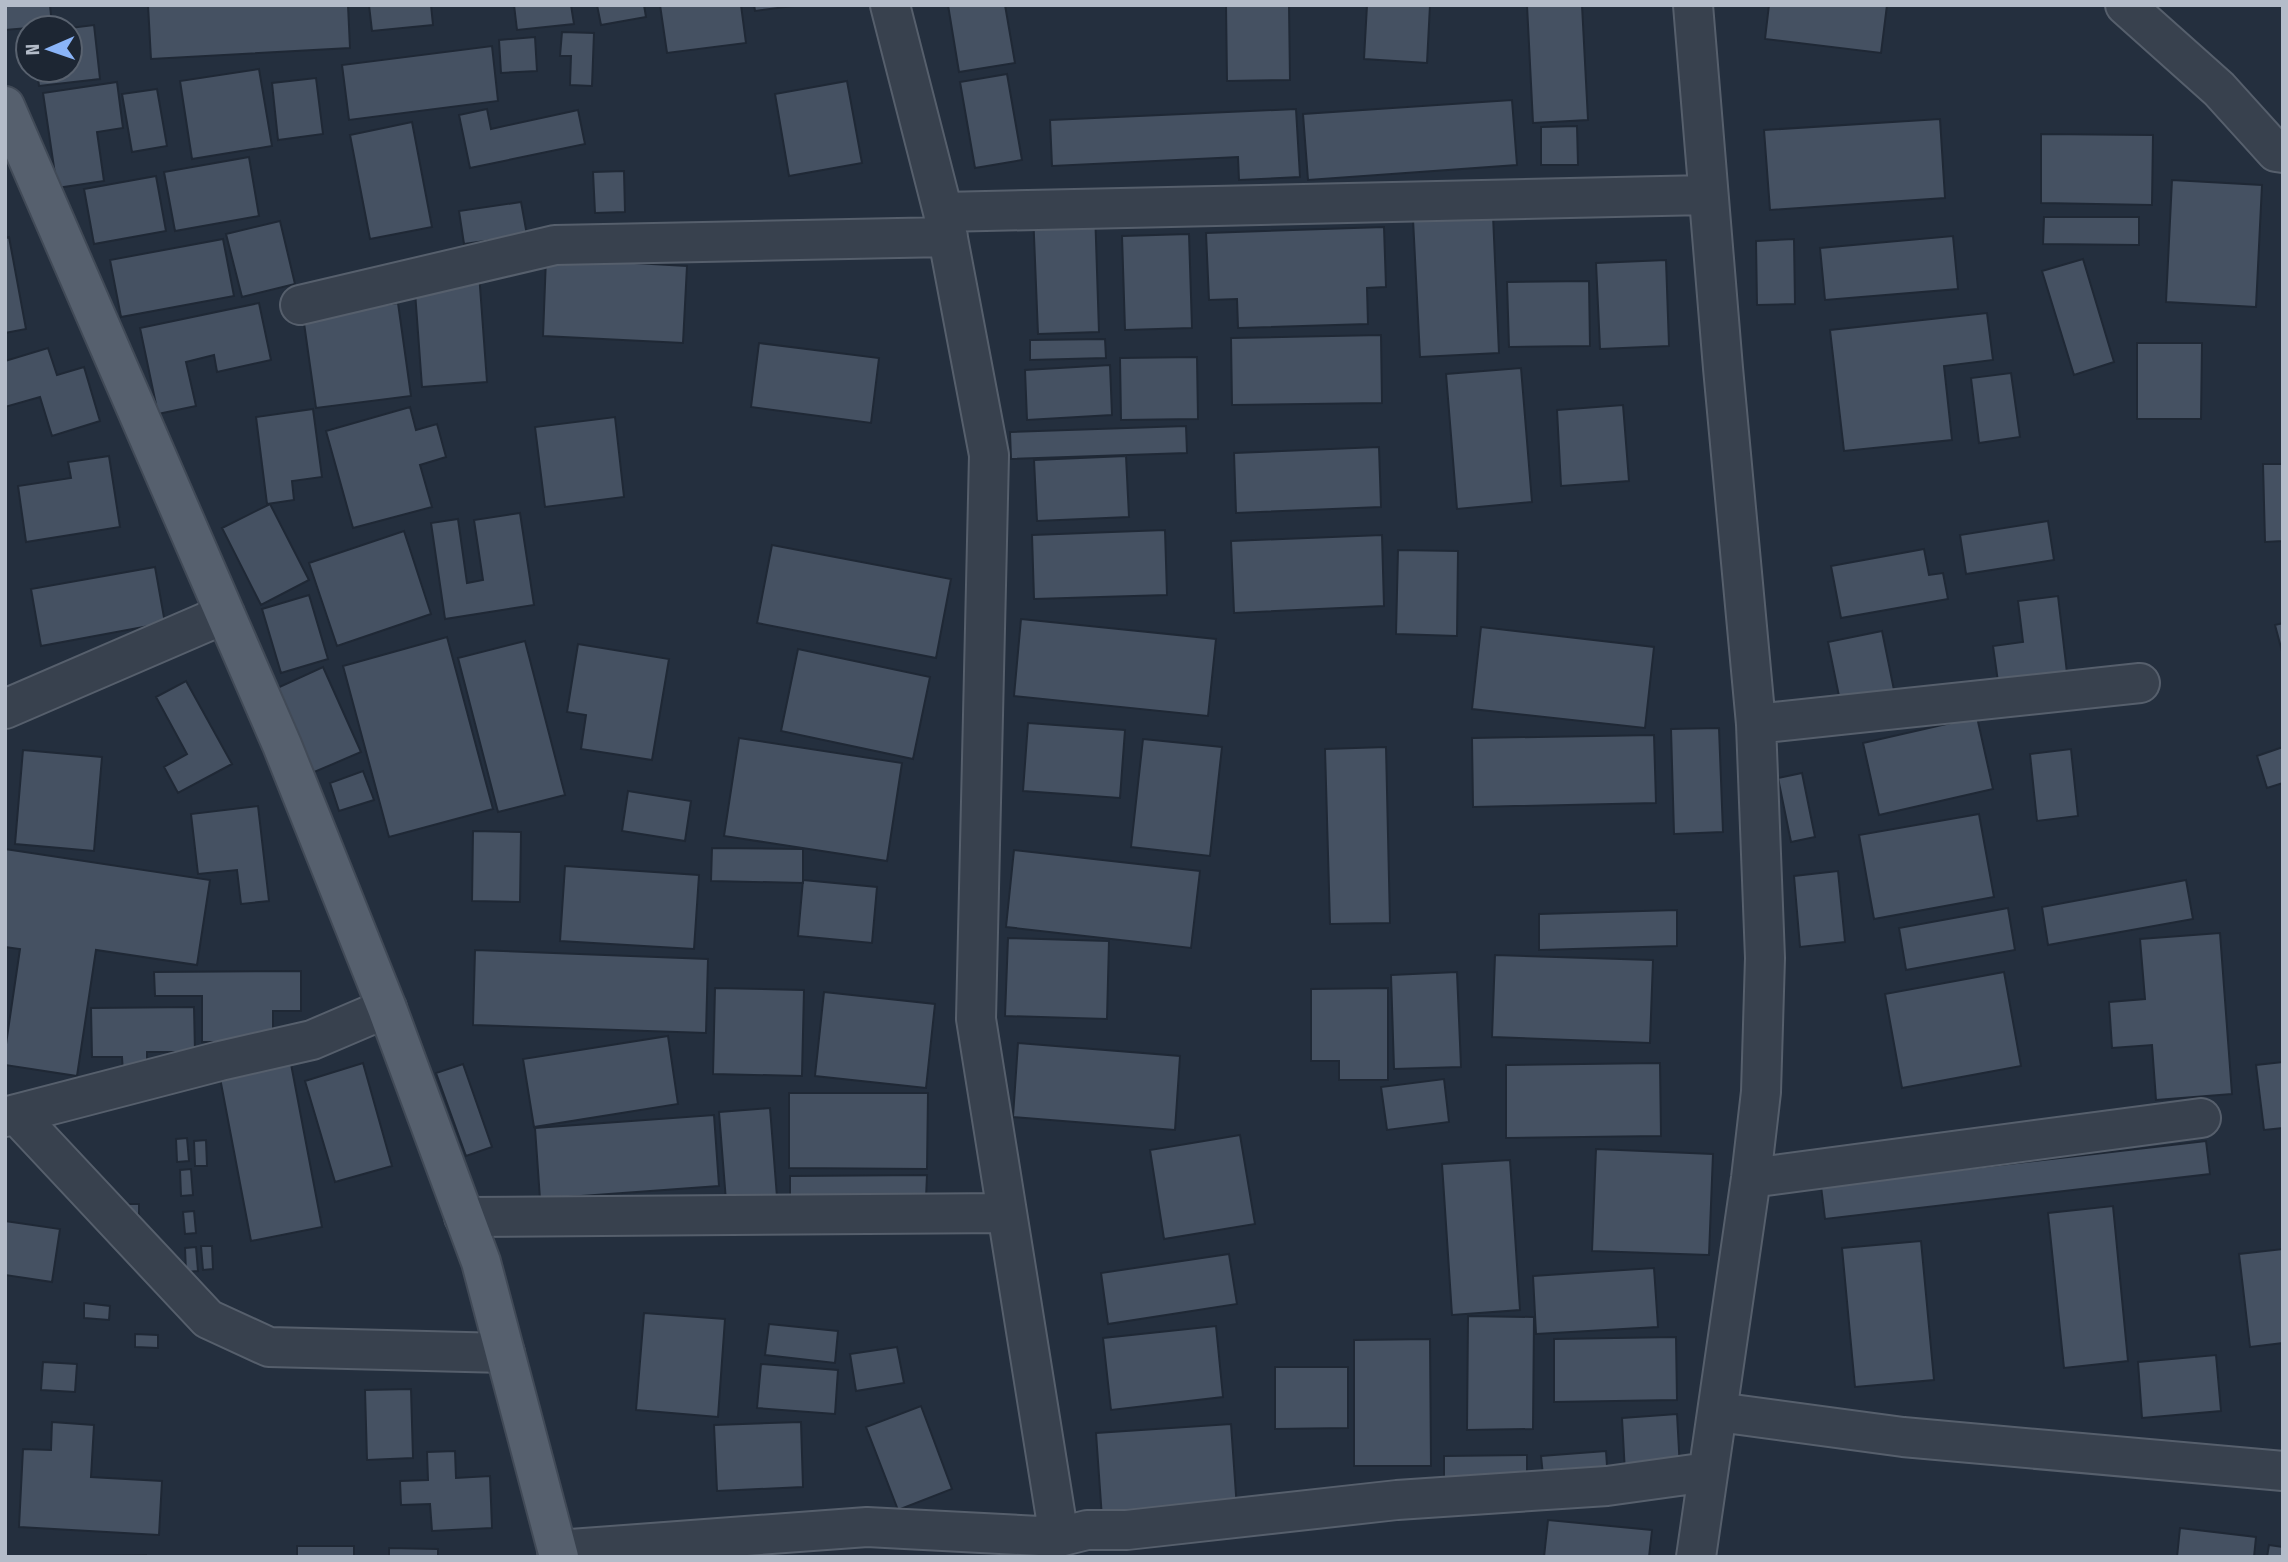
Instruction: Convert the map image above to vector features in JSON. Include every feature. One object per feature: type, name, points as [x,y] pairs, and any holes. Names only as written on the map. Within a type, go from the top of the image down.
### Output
[{"type":"main road","points":[[5,106],[282,745],[387,1008],[481,1262],[558,1553]]},
{"type":"street","points":[[890,5],[945,224],[989,455],[976,1018],[1059,1537]]},
{"type":"street","points":[[1693,5],[1707,195],[1756,724],[1765,958],[1761,1092],[1696,1557]]},
{"type":"street","points":[[2125,5],[2218,89],[2276,152],[2283,153]]},
{"type":"street","points":[[300,305],[555,245],[945,224],[1707,195]]},
{"type":"street","points":[[5,709],[225,614]]},
{"type":"street","points":[[1756,724],[2140,683]]},
{"type":"street","points":[[387,1008],[312,1040],[220,1061],[11,1116],[208,1319],[269,1347],[505,1353]]},
{"type":"street","points":[[1751,1178],[2201,1118]]},
{"type":"street","points":[[464,1217],[1007,1213]]},
{"type":"street","points":[[1718,1412],[1903,1437],[2283,1471]]},
{"type":"street","points":[[558,1553],[867,1527],[1059,1537],[1087,1530],[1127,1530],[1397,1500],[1607,1486],[1708,1472]]},
{"type":"building","points":[[5,5],[50,5],[51,14],[14,14],[14,29],[5,30]]},
{"type":"building","points":[[148,5],[348,5],[350,48],[151,59]]},
{"type":"building","points":[[369,5],[431,5],[433,25],[372,31]]},
{"type":"building","points":[[514,5],[571,5],[574,24],[517,30]]},
{"type":"building","points":[[597,5],[644,5],[646,17],[601,25]]},
{"type":"building","points":[[660,5],[741,5],[746,43],[667,53]]},
{"type":"building","points":[[754,5],[801,5],[755,11]]},
{"type":"building","points":[[948,5],[1005,5],[1015,63],[959,72]]},
{"type":"building","points":[[1226,5],[1289,5],[1290,80],[1227,81]]},
{"type":"building","points":[[1367,5],[1430,5],[1427,63],[1364,59]]},
{"type":"building","points":[[1527,5],[1582,5],[1588,120],[1533,123]]},
{"type":"building","points":[[1769,5],[1887,5],[1881,53],[1765,39]]},
{"type":"building","points":[[94,25],[100,79],[84,81],[84,26]]},
{"type":"building","points":[[562,32],[594,33],[592,86],[570,85],[571,56],[560,56]]},
{"type":"building","points":[[535,37],[537,71],[501,73],[499,40]]},
{"type":"building","points":[[492,46],[498,101],[349,120],[342,65]]},
{"type":"building","points":[[259,69],[272,146],[192,159],[180,81]]},
{"type":"building","points":[[1007,74],[1022,160],[975,168],[960,82]]},
{"type":"building","points":[[316,78],[323,134],[278,140],[272,83]]},
{"type":"building","points":[[847,81],[862,163],[789,176],[775,94]]},
{"type":"building","points":[[117,82],[123,128],[97,132],[104,181],[57,188],[43,93]]},
{"type":"building","points":[[157,89],[167,146],[132,152],[122,94]]},
{"type":"building","points":[[1512,100],[1517,165],[1308,180],[1303,114]]},
{"type":"building","points":[[487,109],[491,129],[578,110],[585,144],[470,168],[459,115]]},
{"type":"building","points":[[1296,109],[1300,177],[1239,180],[1238,157],[1052,166],[1050,120]]},
{"type":"building","points":[[1940,119],[1945,198],[1770,210],[1764,130]]},
{"type":"building","points":[[412,122],[432,227],[370,239],[350,135]]},
{"type":"building","points":[[1577,126],[1578,165],[1541,165],[1541,127]]},
{"type":"building","points":[[2041,134],[2153,135],[2152,205],[2041,203]]},
{"type":"building","points":[[249,157],[259,216],[175,231],[164,172]]},
{"type":"building","points":[[624,171],[625,212],[595,213],[593,172]]},
{"type":"building","points":[[156,176],[166,231],[94,244],[84,189]]},
{"type":"building","points":[[2172,180],[2262,185],[2256,307],[2166,302]]},
{"type":"building","points":[[521,202],[527,235],[464,244],[459,211]]},
{"type":"building","points":[[1095,210],[1099,332],[1038,334],[1033,212]]},
{"type":"building","points":[[1493,215],[1499,353],[1420,357],[1413,219]]},
{"type":"building","points":[[2044,217],[2139,217],[2139,245],[2043,244]]},
{"type":"building","points":[[280,221],[295,284],[242,297],[226,234]]},
{"type":"building","points":[[1384,227],[1386,287],[1367,288],[1368,324],[1238,328],[1237,299],[1209,300],[1206,233]]},
{"type":"building","points":[[1189,234],[1192,328],[1125,330],[1122,236]]},
{"type":"building","points":[[1953,236],[1958,289],[1825,300],[1820,248]]},
{"type":"building","points":[[9,237],[26,329],[5,333],[5,238]]},
{"type":"building","points":[[223,239],[234,296],[121,317],[110,260]]},
{"type":"building","points":[[1794,239],[1795,304],[1757,305],[1756,241]]},
{"type":"building","points":[[546,258],[687,266],[683,343],[543,336]]},
{"type":"building","points":[[2083,259],[2114,362],[2074,375],[2042,271]]},
{"type":"building","points":[[1666,260],[1669,346],[1600,349],[1596,263]]},
{"type":"building","points":[[479,273],[487,382],[422,387],[414,278]]},
{"type":"building","points":[[1589,281],[1590,346],[1509,347],[1507,282]]},
{"type":"building","points":[[259,303],[271,360],[217,372],[214,355],[186,362],[196,406],[158,414],[140,328]]},
{"type":"building","points":[[398,303],[411,396],[316,408],[303,316]]},
{"type":"building","points":[[1987,313],[1993,360],[1944,366],[1952,440],[1844,451],[1830,330]]},
{"type":"building","points":[[1381,335],[1382,403],[1232,405],[1231,338]]},
{"type":"building","points":[[1105,339],[1106,358],[1030,360],[1030,340]]},
{"type":"building","points":[[759,343],[879,358],[871,423],[751,407]]},
{"type":"building","points":[[2137,343],[2202,343],[2201,419],[2137,419]]},
{"type":"building","points":[[48,348],[57,375],[84,367],[100,421],[52,436],[40,397],[5,407],[5,361]]},
{"type":"building","points":[[1197,357],[1198,419],[1121,420],[1120,358]]},
{"type":"building","points":[[1110,365],[1112,415],[1027,420],[1025,370]]},
{"type":"building","points":[[1521,368],[1532,502],[1457,509],[1446,374]]},
{"type":"building","points":[[2011,373],[2020,437],[1979,443],[1971,378]]},
{"type":"building","points":[[1623,405],[1629,481],[1561,486],[1557,410]]},
{"type":"building","points":[[410,407],[416,430],[437,424],[446,457],[420,465],[432,507],[353,528],[326,431]]},
{"type":"building","points":[[313,409],[322,477],[292,481],[294,500],[267,504],[256,417]]},
{"type":"building","points":[[615,417],[624,497],[545,507],[535,427]]},
{"type":"building","points":[[1186,426],[1187,453],[1011,459],[1010,432]]},
{"type":"building","points":[[1379,447],[1381,507],[1236,513],[1234,453]]},
{"type":"building","points":[[109,456],[120,527],[26,542],[18,486],[71,478],[68,462]]},
{"type":"building","points":[[1126,456],[1129,517],[1037,521],[1034,460]]},
{"type":"building","points":[[2263,464],[2283,464],[2283,541],[2265,542]]},
{"type":"building","points":[[270,504],[309,580],[261,605],[222,528]]},
{"type":"building","points":[[520,513],[534,605],[445,619],[431,523],[458,519],[467,583],[483,580],[474,520]]},
{"type":"building","points":[[2048,521],[2054,560],[1966,574],[1960,535]]},
{"type":"building","points":[[1165,530],[1167,595],[1034,599],[1032,535]]},
{"type":"building","points":[[404,531],[431,614],[337,646],[309,563]]},
{"type":"building","points":[[1382,535],[1384,606],[1234,613],[1231,541]]},
{"type":"building","points":[[772,545],[951,579],[936,658],[757,623]]},
{"type":"building","points":[[1924,549],[1929,575],[1943,573],[1948,599],[1841,618],[1831,566]]},
{"type":"building","points":[[1398,550],[1458,551],[1457,636],[1396,634]]},
{"type":"building","points":[[155,567],[165,623],[41,646],[31,589]]},
{"type":"building","points":[[309,595],[328,659],[281,673],[262,609]]},
{"type":"building","points":[[2058,596],[2067,673],[1998,682],[1993,646],[2023,642],[2018,601]]},
{"type":"building","points":[[1021,619],[1216,639],[1208,716],[1014,696]]},
{"type":"building","points":[[2283,623],[2283,655],[2275,625]]},
{"type":"building","points":[[1481,627],[1654,647],[1645,728],[1472,709]]},
{"type":"building","points":[[1882,631],[1894,690],[1840,701],[1828,642]]},
{"type":"building","points":[[447,637],[493,809],[389,837],[343,666]]},
{"type":"building","points":[[525,641],[565,795],[498,812],[458,658]]},
{"type":"building","points":[[578,644],[669,659],[652,760],[581,749],[586,715],[567,712]]},
{"type":"building","points":[[798,649],[930,677],[913,759],[781,731]]},
{"type":"building","points":[[323,667],[361,752],[312,773],[275,689]]},
{"type":"building","points":[[186,681],[232,764],[178,793],[164,767],[187,754],[156,697]]},
{"type":"building","points":[[1977,717],[1993,789],[1879,815],[1863,743]]},
{"type":"building","points":[[1028,723],[1125,730],[1120,798],[1023,791]]},
{"type":"building","points":[[1719,728],[1723,832],[1674,834],[1671,729]]},
{"type":"building","points":[[1654,735],[1656,803],[1473,807],[1472,738]]},
{"type":"building","points":[[739,738],[902,763],[887,861],[724,836]]},
{"type":"building","points":[[1143,739],[1222,747],[1210,856],[1131,847]]},
{"type":"building","points":[[1386,747],[1390,923],[1330,924],[1325,749]]},
{"type":"building","points":[[2283,747],[2283,783],[2267,788],[2257,756]]},
{"type":"building","points":[[2071,749],[2078,816],[2037,821],[2030,754]]},
{"type":"building","points":[[23,750],[102,757],[94,851],[15,844]]},
{"type":"building","points":[[363,771],[374,800],[339,811],[330,783]]},
{"type":"building","points":[[1802,773],[1815,837],[1791,842],[1778,778]]},
{"type":"building","points":[[628,791],[691,801],[685,841],[622,831]]},
{"type":"building","points":[[258,806],[269,901],[241,904],[237,870],[198,874],[191,814]]},
{"type":"building","points":[[1979,814],[1994,897],[1874,919],[1859,835]]},
{"type":"building","points":[[473,831],[521,832],[520,902],[472,901]]},
{"type":"building","points":[[712,848],[803,849],[803,883],[711,881]]},
{"type":"building","points":[[5,849],[210,880],[197,965],[96,950],[77,1076],[5,1065],[20,949],[5,947]]},
{"type":"building","points":[[1014,850],[1200,871],[1191,948],[1006,927]]},
{"type":"building","points":[[565,866],[699,875],[694,949],[560,941]]},
{"type":"building","points":[[1838,871],[1845,942],[1800,947],[1794,876]]},
{"type":"building","points":[[803,880],[877,887],[872,943],[798,936]]},
{"type":"building","points":[[2186,880],[2193,919],[2048,945],[2042,907]]},
{"type":"building","points":[[2008,908],[2015,950],[1906,970],[1899,928]]},
{"type":"building","points":[[1677,910],[1677,946],[1539,950],[1539,914]]},
{"type":"building","points":[[2220,933],[2232,1094],[2156,1100],[2152,1045],[2112,1048],[2109,1002],[2145,999],[2140,939]]},
{"type":"building","points":[[1008,938],[1109,941],[1107,1019],[1005,1016]]},
{"type":"building","points":[[475,950],[708,959],[706,1033],[473,1025]]},
{"type":"building","points":[[1495,955],[1653,960],[1650,1043],[1492,1037]]},
{"type":"building","points":[[301,971],[301,1011],[273,1011],[273,1042],[202,1042],[202,996],[155,996],[154,972]]},
{"type":"building","points":[[1457,972],[1461,1067],[1394,1069],[1391,975]]},
{"type":"building","points":[[2004,972],[2021,1066],[1902,1088],[1885,994]]},
{"type":"building","points":[[715,988],[804,990],[802,1076],[713,1074]]},
{"type":"building","points":[[1388,988],[1388,1080],[1339,1080],[1339,1061],[1311,1061],[1311,989]]},
{"type":"building","points":[[824,992],[935,1004],[926,1088],[815,1076]]},
{"type":"building","points":[[194,1007],[195,1052],[147,1052],[147,1072],[123,1073],[122,1057],[92,1057],[91,1008]]},
{"type":"building","points":[[668,1036],[678,1104],[534,1127],[523,1059]]},
{"type":"building","points":[[1018,1043],[1180,1056],[1175,1130],[1013,1117]]},
{"type":"building","points":[[2283,1062],[2283,1128],[2264,1130],[2256,1065]]},
{"type":"building","points":[[363,1063],[392,1166],[335,1182],[305,1081]]},
{"type":"building","points":[[1660,1063],[1661,1136],[1506,1138],[1506,1065]]},
{"type":"building","points":[[291,1064],[322,1227],[251,1241],[220,1078]]},
{"type":"building","points":[[463,1064],[492,1147],[466,1156],[436,1073]]},
{"type":"building","points":[[1444,1079],[1449,1122],[1387,1130],[1381,1087]]},
{"type":"building","points":[[789,1093],[928,1093],[927,1169],[789,1168]]},
{"type":"building","points":[[770,1108],[777,1197],[726,1201],[719,1112]]},
{"type":"building","points":[[714,1115],[719,1186],[540,1199],[535,1128]]},
{"type":"building","points":[[1240,1135],[1255,1224],[1164,1239],[1150,1150]]},
{"type":"building","points":[[187,1138],[189,1161],[177,1162],[176,1139]]},
{"type":"building","points":[[206,1140],[207,1166],[195,1166],[194,1141]]},
{"type":"building","points":[[2206,1141],[2210,1174],[1825,1219],[1821,1186]]},
{"type":"building","points":[[1596,1149],[1713,1154],[1709,1255],[1592,1251]]},
{"type":"building","points":[[1510,1160],[1520,1310],[1452,1315],[1442,1164]]},
{"type":"building","points":[[191,1169],[193,1195],[181,1196],[180,1170]]},
{"type":"building","points":[[927,1175],[926,1198],[790,1199],[790,1176]]},
{"type":"building","points":[[126,1204],[139,1204],[139,1218]]},
{"type":"building","points":[[2113,1206],[2128,1361],[2064,1368],[2048,1213]]},
{"type":"building","points":[[194,1211],[196,1233],[185,1234],[183,1212]]},
{"type":"building","points":[[5,1221],[60,1229],[52,1282],[5,1275]]},
{"type":"building","points":[[1921,1241],[1934,1380],[1855,1387],[1842,1248]]},
{"type":"building","points":[[201,1246],[212,1246],[213,1269],[203,1270]]},
{"type":"building","points":[[196,1247],[198,1271],[186,1272],[185,1248]]},
{"type":"building","points":[[2283,1249],[2283,1343],[2250,1347],[2239,1254]]},
{"type":"building","points":[[1229,1254],[1237,1304],[1108,1324],[1101,1273]]},
{"type":"building","points":[[1654,1268],[1658,1327],[1536,1334],[1533,1276]]},
{"type":"building","points":[[84,1303],[110,1306],[109,1320],[84,1318]]},
{"type":"building","points":[[644,1313],[725,1319],[718,1417],[636,1410]]},
{"type":"building","points":[[1468,1316],[1534,1317],[1533,1429],[1467,1430]]},
{"type":"building","points":[[769,1324],[838,1331],[835,1363],[765,1355]]},
{"type":"building","points":[[1216,1326],[1223,1397],[1111,1410],[1103,1338]]},
{"type":"building","points":[[135,1334],[158,1335],[158,1348],[135,1347]]},
{"type":"building","points":[[1676,1337],[1677,1400],[1554,1402],[1554,1339]]},
{"type":"building","points":[[1430,1339],[1431,1466],[1354,1466],[1354,1340]]},
{"type":"building","points":[[897,1347],[904,1383],[856,1391],[850,1354]]},
{"type":"building","points":[[2216,1355],[2221,1411],[2142,1418],[2138,1362]]},
{"type":"building","points":[[43,1362],[77,1364],[75,1392],[41,1390]]},
{"type":"building","points":[[761,1364],[838,1370],[835,1414],[757,1408]]},
{"type":"building","points":[[1275,1367],[1348,1367],[1348,1428],[1275,1429]]},
{"type":"building","points":[[411,1389],[413,1458],[367,1460],[365,1390]]},
{"type":"building","points":[[921,1406],[952,1489],[898,1510],[866,1427]]},
{"type":"building","points":[[1677,1414],[1680,1469],[1625,1473],[1622,1418]]},
{"type":"building","points":[[52,1422],[94,1425],[91,1477],[162,1481],[159,1535],[19,1527],[23,1449],[51,1450]]},
{"type":"building","points":[[801,1422],[803,1487],[717,1491],[714,1425]]},
{"type":"building","points":[[1231,1424],[1237,1509],[1102,1518],[1096,1433]]},
{"type":"building","points":[[455,1451],[456,1478],[490,1476],[492,1528],[432,1531],[430,1504],[401,1505],[400,1481],[428,1480],[427,1452]]},
{"type":"building","points":[[1606,1451],[1608,1480],[1544,1485],[1541,1456]]},
{"type":"building","points":[[1527,1455],[1527,1488],[1444,1488],[1444,1456]]},
{"type":"building","points":[[1548,1520],[1652,1530],[1649,1557],[1544,1557]]},
{"type":"building","points":[[2180,1528],[2256,1537],[2254,1557],[2177,1557]]},
{"type":"building","points":[[2269,1545],[2283,1547],[2283,1557],[2267,1557]]},
{"type":"building","points":[[297,1546],[354,1546],[354,1557],[297,1557]]},
{"type":"building","points":[[389,1548],[438,1549],[438,1557],[389,1557]]},
{"type":"building","points":[[146,1555],[146,1557],[24,1557]]}]
